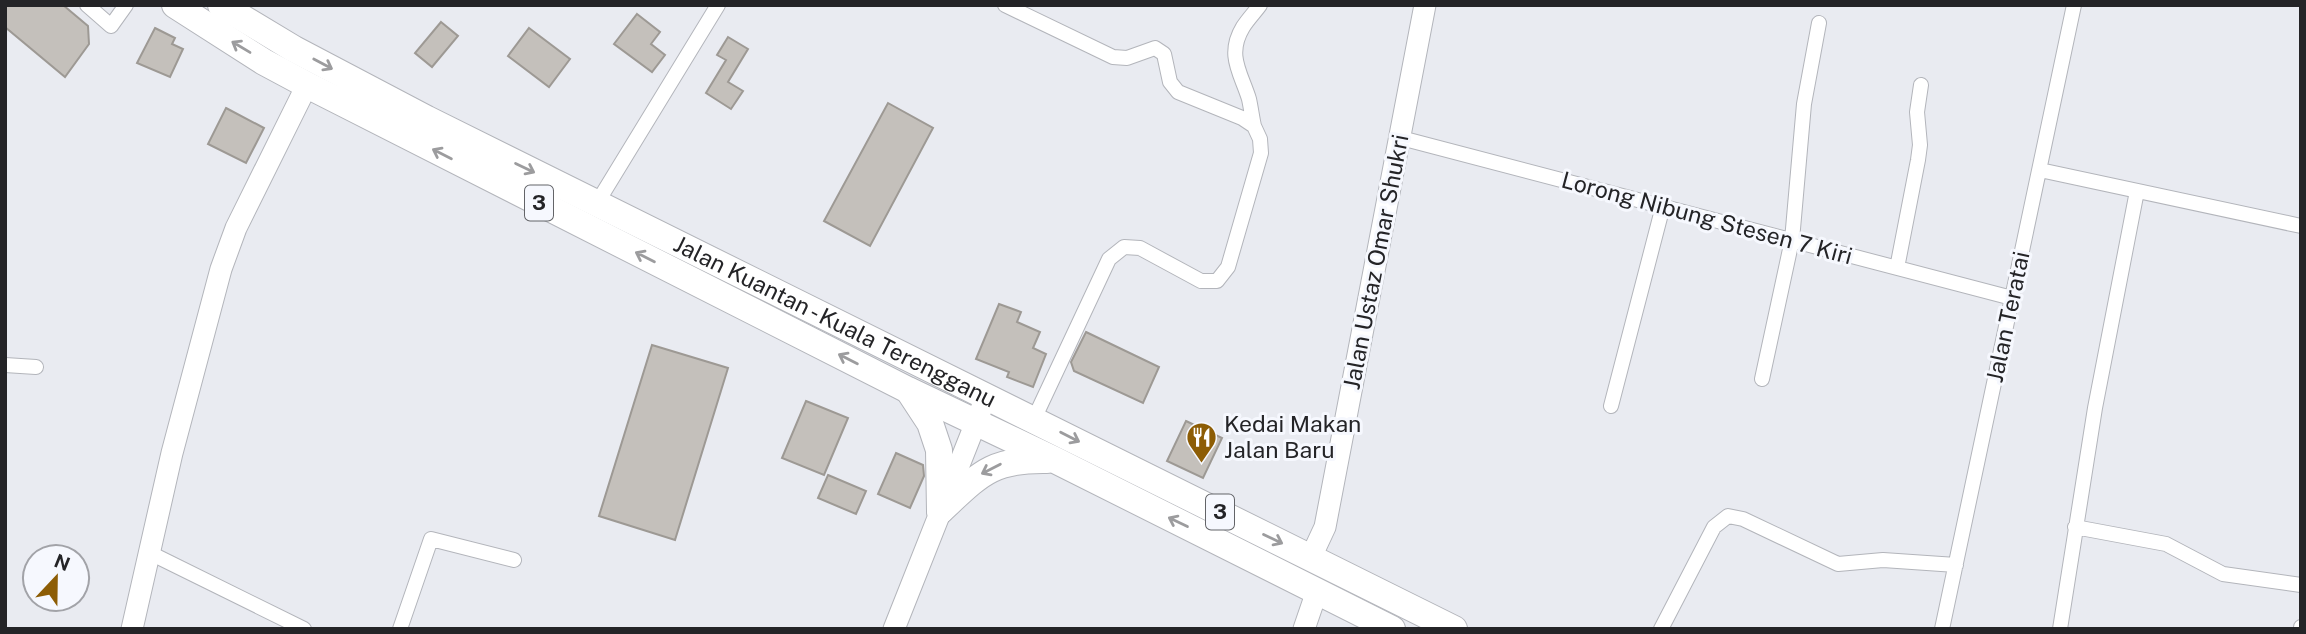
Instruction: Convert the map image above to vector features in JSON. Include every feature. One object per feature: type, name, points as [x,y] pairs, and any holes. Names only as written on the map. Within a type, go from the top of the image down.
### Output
[{"type":"highway","name":"Jalan Kuantan - Kuala Terengganu","points":[[175,5],[264,62],[307,85],[908,390],[1317,591],[1378,625]]},
{"type":"highway","name":"Jalan Kuantan - Kuala Terengganu","points":[[221,5],[294,49],[427,119],[1454,629]]},
{"type":"highway","points":[[908,390],[930,423],[939,450],[940,511]]},
{"type":"highway","points":[[940,511],[975,478],[990,468],[1022,460],[1055,460]]},
{"type":"street","points":[[87,5],[111,26],[126,5]]},
{"type":"street","points":[[597,203],[718,5]]},
{"type":"street","points":[[1005,5],[1113,57],[1127,58],[1155,48],[1164,54],[1170,82],[1178,92],[1242,118],[1254,126]]},
{"type":"street","points":[[1034,419],[1109,259],[1124,247],[1140,247],[1201,281],[1217,281],[1228,267],[1261,153],[1260,139],[1254,126],[1249,98],[1238,76],[1235,56],[1237,40],[1243,26],[1260,5]]},
{"type":"street","name":"Jalan Ustaz Omar Shukri","points":[[1311,558],[1325,527],[1425,5]]},
{"type":"street","name":"Jalan Teratai","points":[[1942,629],[2074,5]]},
{"type":"street","points":[[1762,379],[1792,240],[1804,104],[1819,23]]},
{"type":"street","points":[[132,629],[172,453],[221,269],[236,228],[307,85]]},
{"type":"street","points":[[1897,268],[1919,160],[1917,112],[1921,85]]},
{"type":"street","name":"Lorong Nibung Stesen 7 Kiri","points":[[1401,138],[2012,298]]},
{"type":"street","points":[[2040,170],[2301,226]]},
{"type":"street","points":[[2060,629],[2075,527],[2137,191]]},
{"type":"street","points":[[1611,406],[1663,206]]},
{"type":"street","points":[[5,365],[36,367]]},
{"type":"street","points":[[894,629],[986,397]]},
{"type":"street","points":[[1661,629],[1714,527],[1728,516],[1743,519],[1838,564],[1884,560],[1956,565]]},
{"type":"street","points":[[2075,527],[2166,544],[2223,574],[2301,585]]},
{"type":"street","points":[[400,629],[431,540],[514,560]]},
{"type":"street","points":[[150,553],[303,629]]},
{"type":"street","points":[[1304,629],[1317,591]]},
{"type":"building","points":[[5,5],[63,5],[88,26],[89,44],[65,77],[5,27]]},
{"type":"building","points":[[637,14],[660,32],[651,44],[665,55],[652,72],[614,44]]},
{"type":"building","points":[[441,22],[458,36],[432,67],[415,53]]},
{"type":"building","points":[[155,28],[175,38],[172,44],[183,49],[170,77],[137,63]]},
{"type":"building","points":[[529,28],[570,59],[549,87],[508,56]]},
{"type":"building","points":[[728,37],[748,49],[728,82],[743,91],[731,109],[706,93],[726,60],[717,55]]},
{"type":"building","points":[[888,103],[933,128],[870,246],[824,221]]},
{"type":"building","points":[[226,108],[264,128],[246,163],[208,144]]},
{"type":"building","points":[[999,304],[1021,312],[1017,322],[1040,332],[1033,348],[1046,354],[1033,387],[1007,377],[1009,372],[976,359]]},
{"type":"building","points":[[1086,332],[1159,367],[1143,403],[1074,371],[1071,362]]},
{"type":"building","points":[[652,345],[728,368],[675,540],[599,516]]},
{"type":"building","points":[[806,401],[848,418],[824,475],[782,458]]},
{"type":"building","points":[[1186,421],[1222,438],[1203,478],[1167,461]]},
{"type":"building","points":[[896,453],[923,465],[924,476],[910,508],[878,494]]},
{"type":"building","points":[[828,475],[866,491],[856,514],[818,498]]},
{"type":"place","name":"Kedai Makan Jalan Baru","points":[[1201,464]]}]
